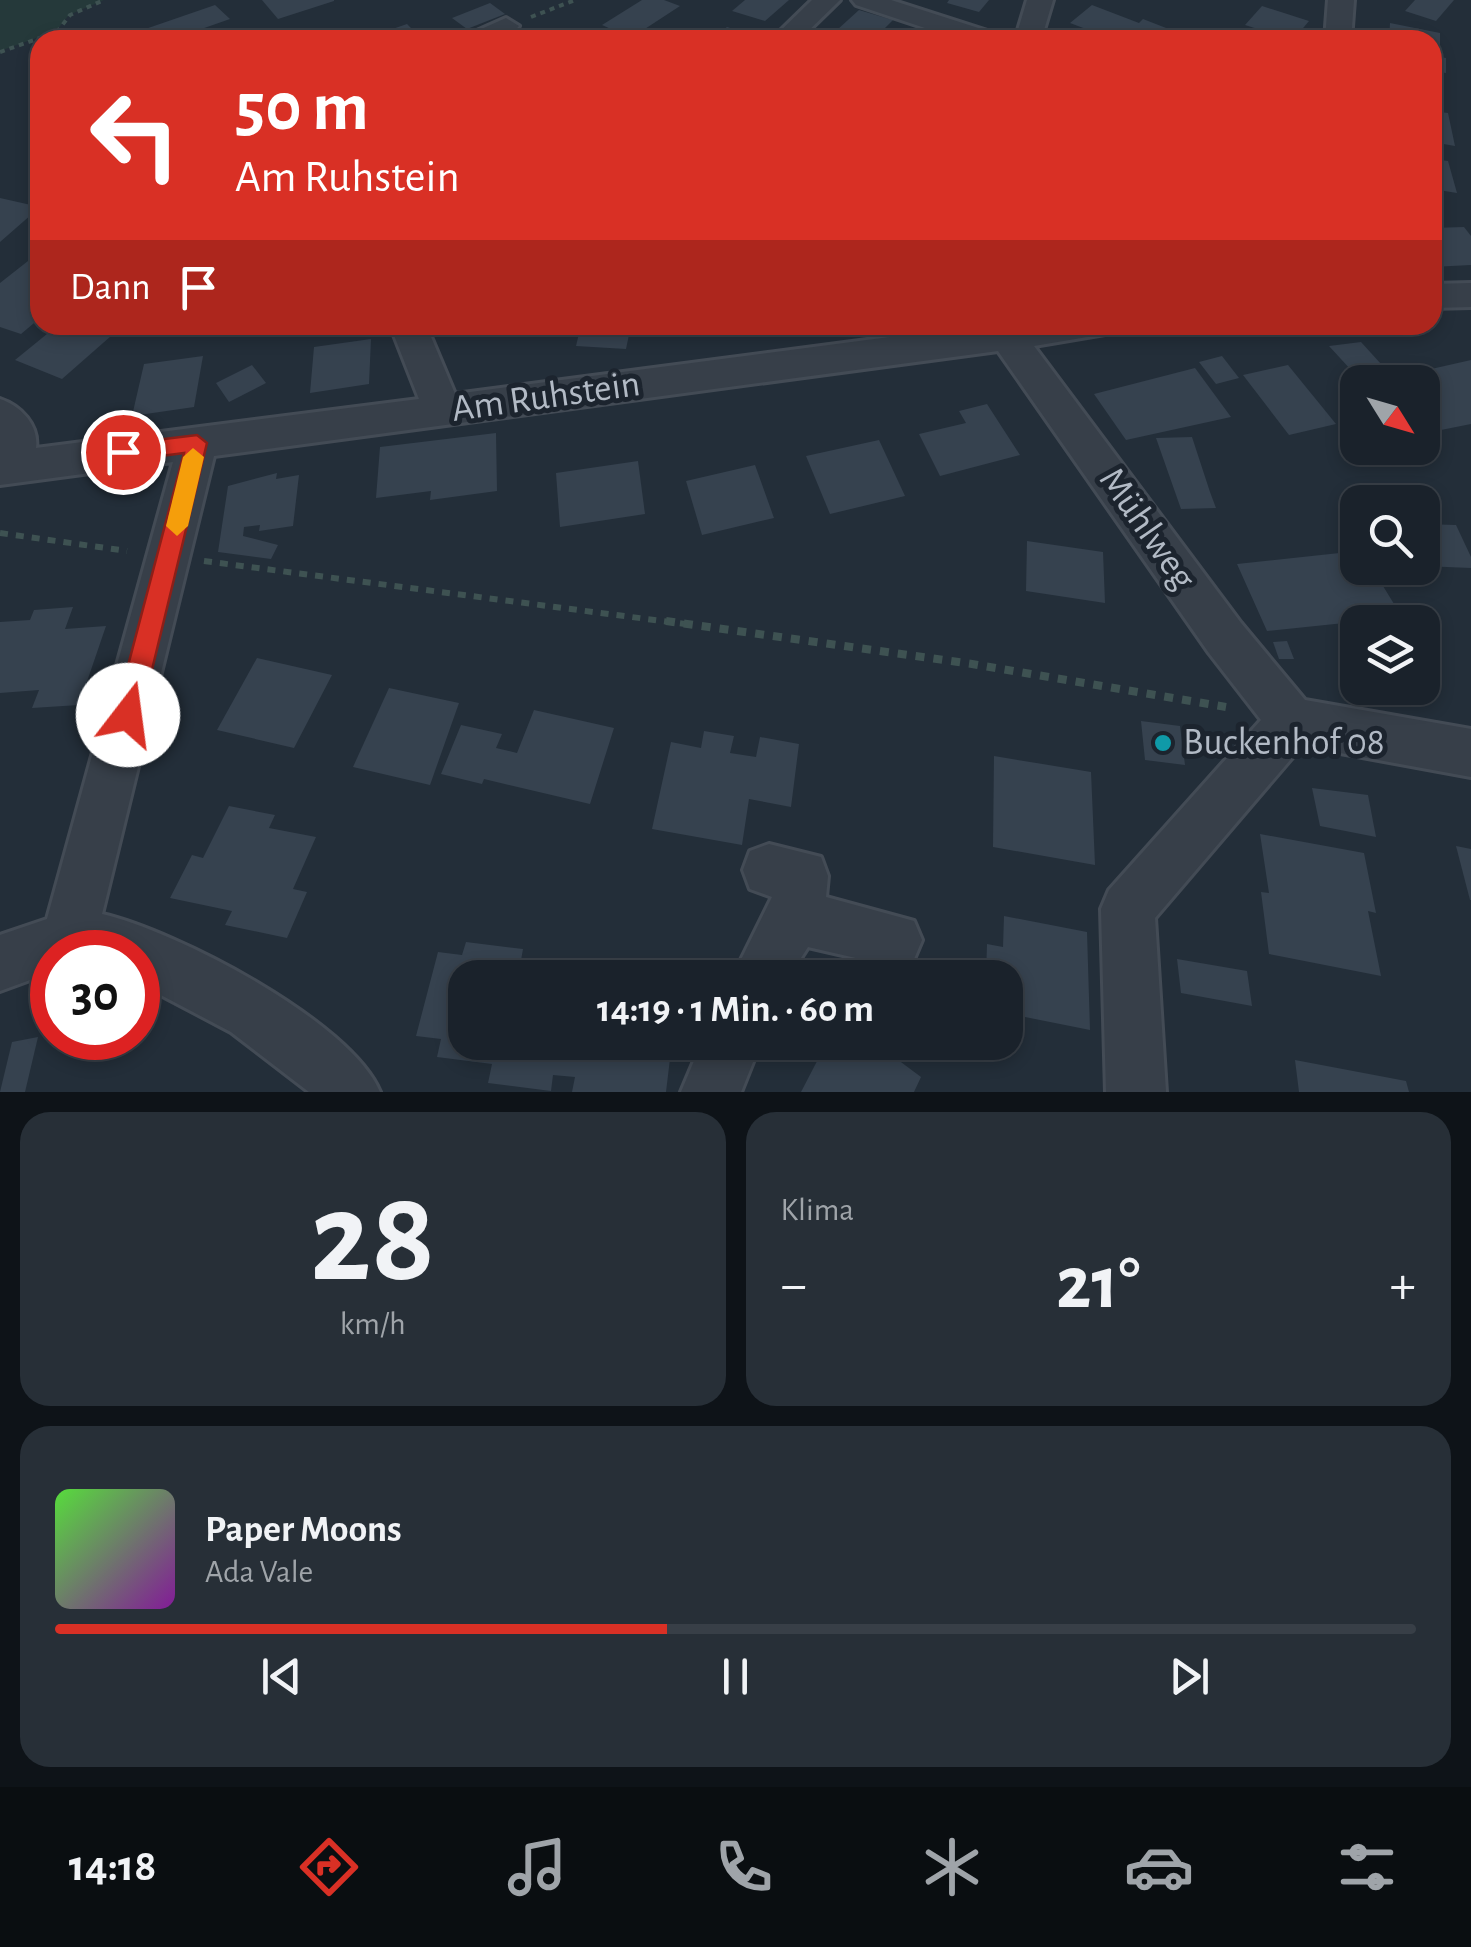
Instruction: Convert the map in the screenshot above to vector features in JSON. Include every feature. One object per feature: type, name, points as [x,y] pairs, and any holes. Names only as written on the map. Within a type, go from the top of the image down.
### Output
[{"type":"street","points":[[795,30],[827,0]]},
{"type":"street","points":[[865,0],[957,30]]},
{"type":"street","points":[[1031,30],[1040,0]]},
{"type":"street","points":[[1339,30],[1341,0]]},
{"type":"street","points":[[498,30],[506,26]]},
{"type":"street","points":[[1442,296],[1471,295]]},
{"type":"street","points":[[412,335],[443,412]]},
{"type":"street","name":"Am Ruhstein","points":[[6,468],[443,412],[963,335]]},
{"type":"street","name":"Mühlweg","points":[[1007,335],[1225,638],[1292,721]]},
{"type":"street","points":[[0,414],[18,435],[6,468]]},
{"type":"street","points":[[71,930],[197,443]]},
{"type":"street","points":[[1136,1092],[1128,909],[1292,721],[1471,752]]},
{"type":"street","points":[[767,960],[796,918],[802,876],[769,870]]},
{"type":"street","points":[[796,918],[895,940]]},
{"type":"street","points":[[0,964],[30,952]]},
{"type":"street","points":[[160,964],[220,993],[327,1066],[350,1092]]},
{"type":"street","points":[[711,1092],[724,1060]]},
{"type":"path","points":[[59,30],[70,15],[104,0]]},
{"type":"path","points":[[506,26],[575,0]]},
{"type":"path","points":[[0,52],[30,42]]},
{"type":"path","points":[[0,532],[130,551]]},
{"type":"path","points":[[188,559],[682,624],[1112,686],[1236,709]]},
{"type":"green space","points":[[0,0],[104,0],[69,15],[57,30],[30,30],[30,40],[0,51]]},
{"type":"building","points":[[262,0],[334,0],[334,1],[278,19]]},
{"type":"building","points":[[642,0],[664,0],[680,6],[643,30],[613,30],[602,25]]},
{"type":"building","points":[[745,0],[789,0],[765,21],[732,11]]},
{"type":"building","points":[[989,0],[979,12],[947,3]]},
{"type":"building","points":[[1415,0],[1454,0],[1436,21],[1405,11]]},
{"type":"building","points":[[490,3],[505,14],[467,29],[452,18]]},
{"type":"building","points":[[215,5],[230,19],[199,30],[142,30]]},
{"type":"building","points":[[1092,5],[1139,23],[1143,19],[1171,30],[1089,30],[1070,23]]},
{"type":"building","points":[[1262,6],[1309,21],[1301,30],[1261,30],[1245,25]]},
{"type":"building","points":[[859,10],[893,20],[883,30],[837,30]]},
{"type":"building","points":[[1390,23],[1425,30],[1390,30]]},
{"type":"building","points":[[407,24],[413,30],[390,30]]},
{"type":"building","points":[[1442,112],[1448,113],[1455,146],[1442,144]]},
{"type":"building","points":[[1442,160],[1448,161],[1457,193],[1442,191]]},
{"type":"building","points":[[0,198],[30,205],[30,216],[0,242]]},
{"type":"building","points":[[1464,227],[1471,236],[1471,265],[1442,266],[1442,228]]},
{"type":"building","points":[[30,262],[30,326],[21,334],[0,327],[0,283]]},
{"type":"building","points":[[46,335],[111,336],[62,379],[15,360]]},
{"type":"building","points":[[579,335],[629,335],[626,349],[576,346]]},
{"type":"building","points":[[371,339],[369,384],[310,393],[314,347]]},
{"type":"building","points":[[1361,342],[1381,364],[1346,365],[1329,346]]},
{"type":"building","points":[[203,356],[194,407],[132,416],[144,364]]},
{"type":"building","points":[[1222,356],[1239,378],[1216,384],[1199,362]]},
{"type":"building","points":[[1471,360],[1471,424],[1440,429],[1440,367]]},
{"type":"building","points":[[252,365],[266,383],[229,402],[216,383]]},
{"type":"building","points":[[1288,365],[1336,424],[1289,435],[1243,375]]},
{"type":"building","points":[[1195,368],[1231,417],[1126,440],[1094,394]]},
{"type":"building","points":[[987,404],[1020,455],[940,476],[919,434],[966,423],[959,411]]},
{"type":"building","points":[[496,433],[497,491],[430,500],[431,491],[376,498],[380,447]]},
{"type":"building","points":[[1192,437],[1216,508],[1181,509],[1156,438]]},
{"type":"building","points":[[879,440],[905,496],[830,514],[806,456]]},
{"type":"building","points":[[638,461],[645,514],[560,527],[556,473]]},
{"type":"building","points":[[755,465],[774,518],[702,535],[686,481]]},
{"type":"building","points":[[277,473],[276,479],[299,475],[293,526],[259,531],[260,525],[244,527],[243,536],[278,545],[271,559],[218,552],[228,486]]},
{"type":"building","points":[[1440,525],[1456,525],[1471,557],[1471,568],[1440,567]]},
{"type":"building","points":[[1027,541],[1103,552],[1105,603],[1026,591]]},
{"type":"building","points":[[1340,553],[1340,585],[1382,585],[1395,605],[1340,605],[1340,623],[1267,631],[1237,564]]},
{"type":"building","points":[[73,607],[65,629],[106,626],[79,705],[32,708],[39,690],[0,693],[0,622],[30,620],[34,610]]},
{"type":"building","points":[[1287,641],[1294,659],[1279,659],[1273,642]]},
{"type":"building","points":[[257,658],[332,675],[294,748],[217,730]]},
{"type":"building","points":[[389,688],[459,703],[430,785],[353,767]]},
{"type":"building","points":[[534,710],[614,728],[590,804],[484,779],[482,784],[441,774],[461,725],[502,734],[496,748],[517,753]]},
{"type":"building","name":"Buckenhof 08","points":[[1141,721],[1180,726],[1185,765],[1145,760]]},
{"type":"building","points":[[704,731],[734,736],[730,753],[756,757],[760,737],[799,744],[791,807],[749,799],[742,845],[652,829],[671,742],[701,748]]},
{"type":"building","points":[[994,756],[1091,772],[1095,865],[993,847]]},
{"type":"building","points":[[1312,788],[1368,795],[1376,837],[1320,826]]},
{"type":"building","points":[[229,806],[275,815],[269,828],[316,837],[293,889],[307,892],[287,938],[225,925],[232,911],[170,898],[192,855],[203,858]]},
{"type":"building","points":[[1260,834],[1364,853],[1376,913],[1368,911],[1381,976],[1269,954],[1261,892],[1269,893]]},
{"type":"building","points":[[1456,846],[1471,849],[1471,900],[1470,900]]},
{"type":"building","points":[[1004,916],[1087,932],[1090,1030],[1023,1017],[1023,960],[987,960],[987,944],[1003,947]]},
{"type":"building","points":[[466,942],[523,949],[521,960],[448,960],[448,1058],[437,1057],[441,1039],[416,1036],[438,952],[462,955]]},
{"type":"building","points":[[1177,959],[1247,971],[1252,1006],[1181,993]]},
{"type":"building","points":[[30,1039],[33,1060],[25,1092],[0,1092],[12,1042]]},
{"type":"building","points":[[461,1060],[670,1060],[666,1092],[572,1092],[575,1077],[553,1075],[551,1091],[488,1083],[492,1064]]},
{"type":"building","points":[[818,1060],[898,1060],[921,1077],[914,1092],[801,1092]]},
{"type":"building","points":[[1295,1060],[1406,1081],[1409,1092],[1299,1092]]},
{"type":"slow traffic","points":[[177,526],[193,457]]},
{"type":"place","name":"Buckenhof 08","points":[[1163,743]]},
{"type":"route","points":[[123,452],[197,443],[128,715]]}]
